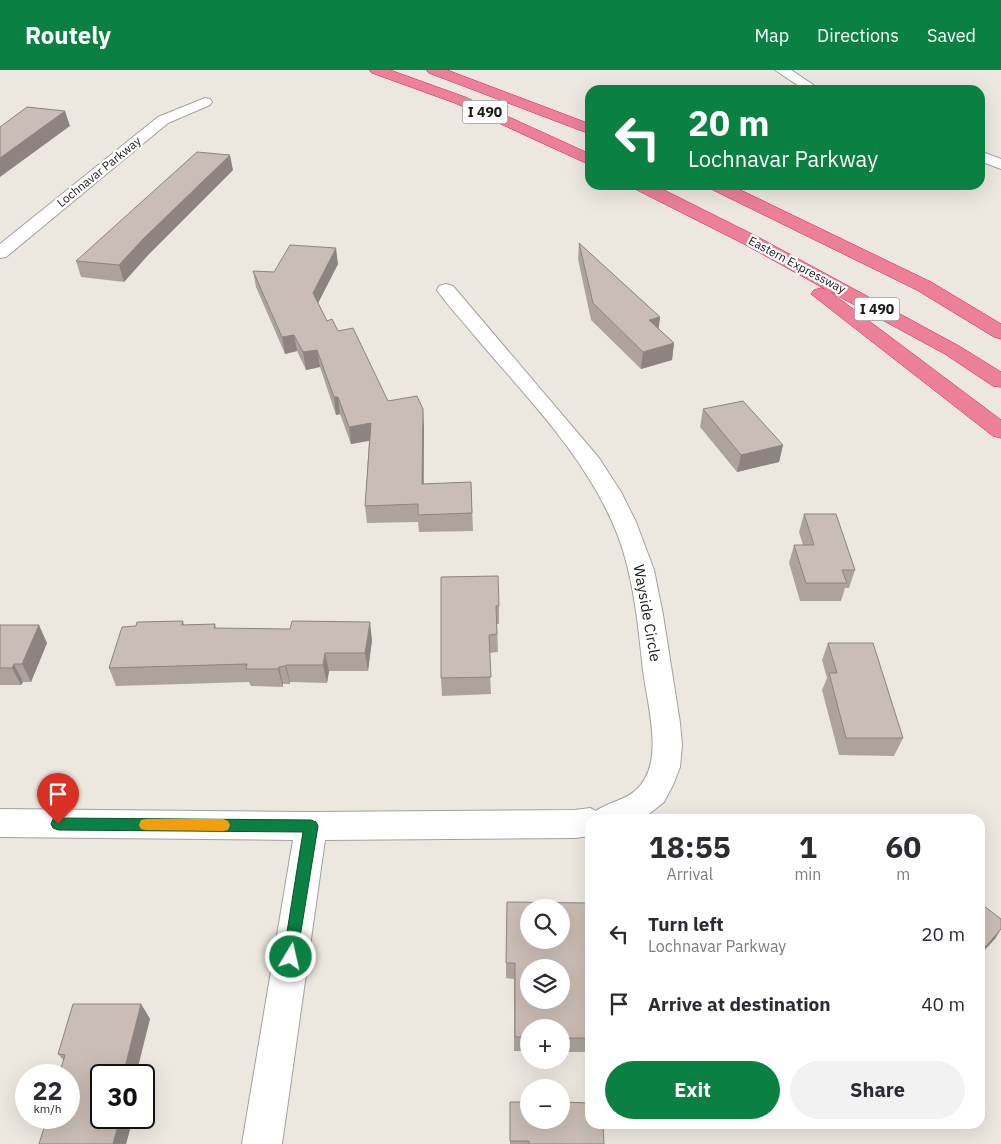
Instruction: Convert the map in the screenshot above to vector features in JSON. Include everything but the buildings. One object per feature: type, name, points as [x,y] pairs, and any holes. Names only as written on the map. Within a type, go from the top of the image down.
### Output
[{"type":"highway","name":"I 490","points":[[377,70],[460,100],[585,158]]},
{"type":"highway","name":"I 490","points":[[434,70],[585,127]]},
{"type":"highway","name":"Eastern Expressway","points":[[651,190],[750,240],[952,350],[1001,381]]},
{"type":"highway","name":"I 490","points":[[727,190],[924,286],[1001,333]]},
{"type":"highway","points":[[750,240],[1001,431]]},
{"type":"highway","points":[[924,286],[1001,322]]},
{"type":"street","points":[[782,70],[806,85]]},
{"type":"street","name":"Lochnavar Parkway","points":[[0,253],[163,120],[205,102]]},
{"type":"street","points":[[985,158],[1001,164]]},
{"type":"street","name":"Wayside Circle","points":[[446,290],[600,474],[617,507],[639,562],[647,600],[665,728],[666,753],[663,776],[655,792],[641,805],[624,814]]},
{"type":"street","points":[[0,823],[311,826],[585,823]]},
{"type":"street","points":[[262,1144],[311,826]]},
{"type":"slow traffic","points":[[146,825],[223,825]]},
{"type":"route","points":[[58,824],[311,826],[291,957]]}]
